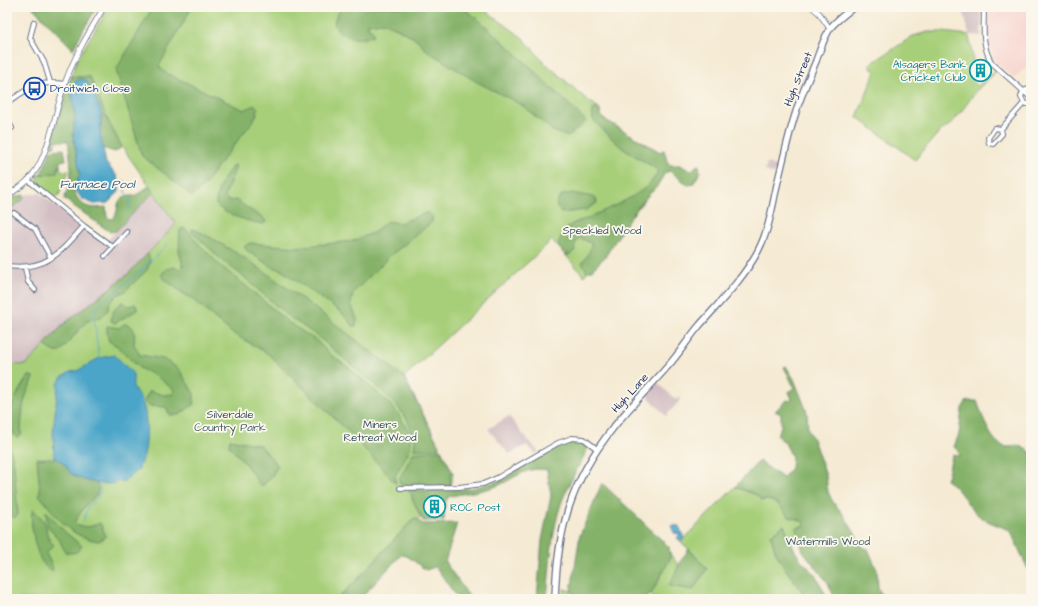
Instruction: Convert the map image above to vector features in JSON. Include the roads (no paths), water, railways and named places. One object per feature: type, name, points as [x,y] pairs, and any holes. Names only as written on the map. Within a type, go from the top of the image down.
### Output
[{"type":"main road","name":"High Street","points":[[781,170],[796,110],[830,29],[842,16],[854,7]]},
{"type":"main road","name":"High Lane","points":[[555,599],[557,560],[564,522],[578,483],[598,449],[613,428],[668,366],[732,289],[751,263],[767,230],[781,170]]},
{"type":"street","points":[[7,196],[28,180],[38,168],[44,155],[64,84],[82,42],[104,7]]},
{"type":"street","points":[[812,7],[819,13],[830,29]]},
{"type":"street","points":[[984,7],[985,48],[988,57],[992,63],[1031,98]]},
{"type":"street","points":[[34,22],[30,38],[44,62],[50,82]]},
{"type":"street","points":[[7,103],[30,87],[50,82],[64,84]]},
{"type":"street","points":[[1023,91],[1031,88]]},
{"type":"street","points":[[1023,91],[1021,97],[1024,104]]},
{"type":"street","points":[[1024,104],[1031,105]]},
{"type":"street","points":[[1001,129],[1024,104]]},
{"type":"street","points":[[7,120],[12,128]]},
{"type":"street","points":[[28,180],[84,226],[113,247]]},
{"type":"street","points":[[14,213],[35,229],[51,258]]},
{"type":"street","points":[[7,266],[25,268],[40,264],[63,250],[84,226]]},
{"type":"street","points":[[104,256],[127,232]]},
{"type":"street","points":[[25,268],[28,282],[35,290]]},
{"type":"street","points":[[400,488],[459,487],[483,484],[497,478],[558,443],[572,438],[584,439],[598,449]]},
{"type":"water","name":"Furnace Pool","points":[[80,79],[86,80],[93,92],[101,112],[100,133],[106,163],[117,176],[119,192],[108,203],[94,204],[82,199],[76,191],[75,186],[80,174],[73,135],[75,117],[72,95],[73,83]]},
{"type":"water","points":[[114,355],[133,374],[133,387],[140,398],[145,412],[146,445],[139,469],[123,483],[119,481],[115,483],[103,484],[73,475],[62,462],[54,458],[53,432],[58,384],[61,378],[70,372],[77,371],[99,358]]},
{"type":"water","points":[[671,526],[679,526],[684,538],[680,541],[677,538],[680,534],[674,533]]},
{"type":"waterway","points":[[124,180],[126,183],[125,192],[130,199],[129,209]]},
{"type":"waterway","points":[[99,358],[94,318],[96,308],[141,271],[168,244]]},
{"type":"waterway","points":[[83,522],[89,506],[100,492],[101,483]]},
{"type":"place","name":"Alsagers Bank Cricket Club","points":[[981,70]]},
{"type":"place","name":"Droitwich Close","points":[[35,88]]},
{"type":"place","name":"ROC Post","points":[[435,507]]},
{"type":"park label","name":"Speckled Wood","points":[[602,230]]},
{"type":"park label","name":"Silverdale Country Park","points":[[230,420]]},
{"type":"park label","name":"Miners Retreat Wood","points":[[380,430]]},
{"type":"park label","name":"Watermills Wood","points":[[828,541]]}]
